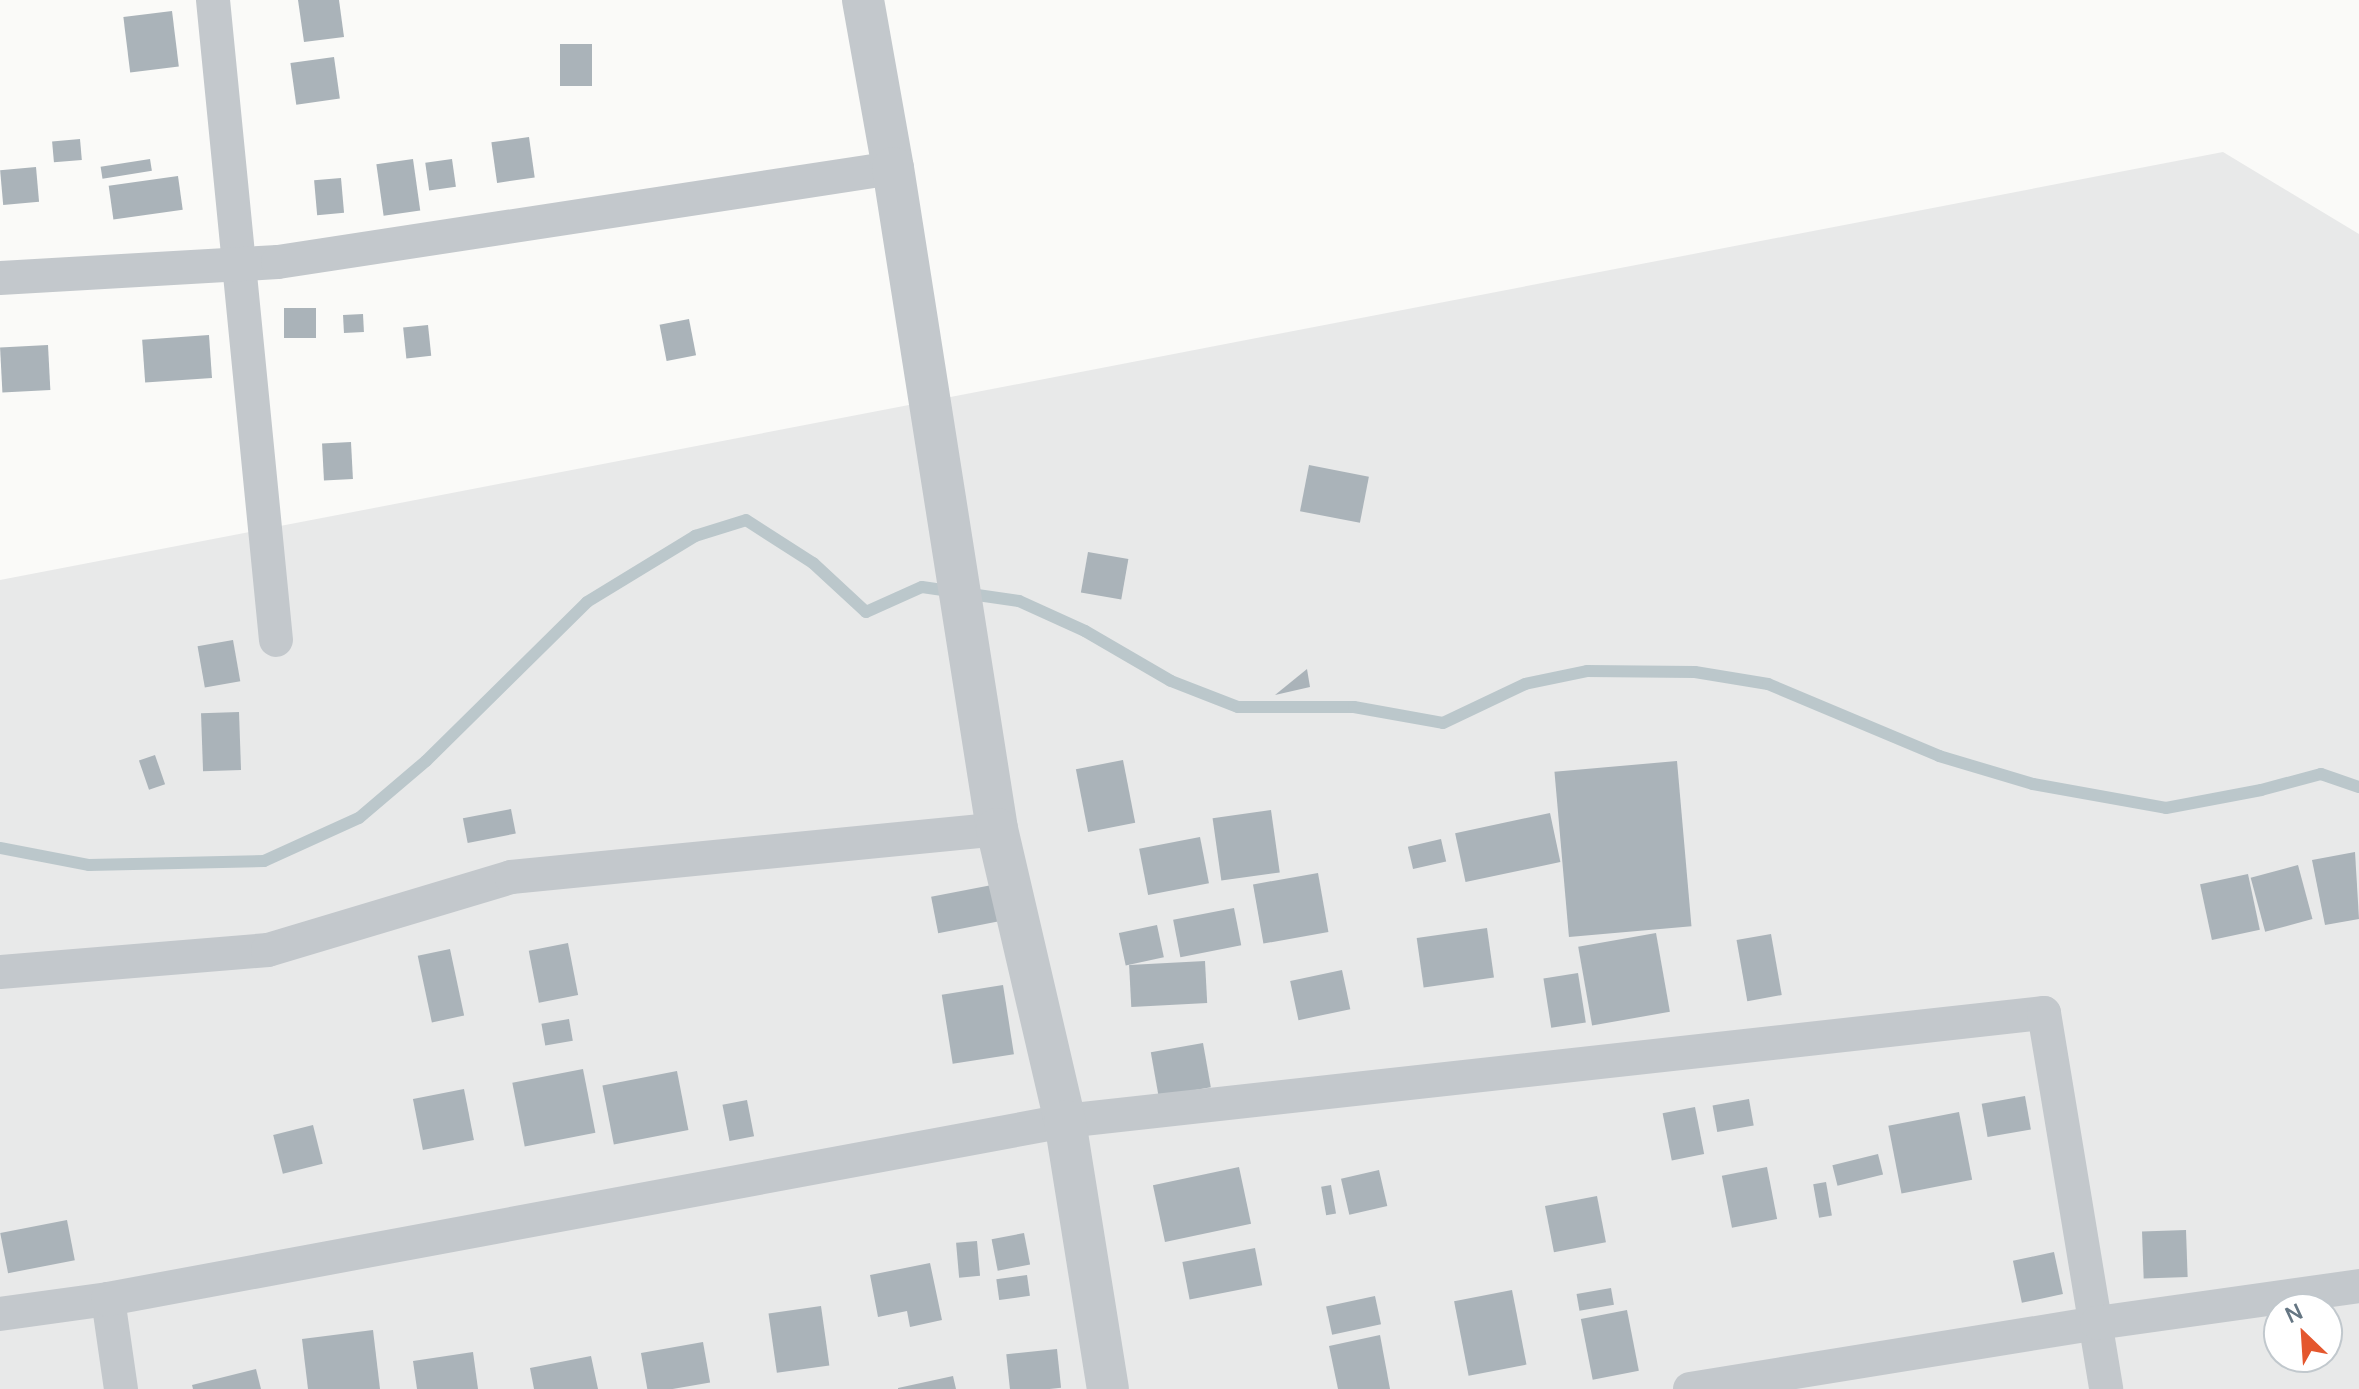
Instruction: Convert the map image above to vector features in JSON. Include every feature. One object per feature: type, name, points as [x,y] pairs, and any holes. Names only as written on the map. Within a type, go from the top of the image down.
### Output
[{"type":"street","points":[[213,0],[276,640]]},
{"type":"street","points":[[863,0],[893,168],[997,829],[1065,1121],[1108,1389]]},
{"type":"street","points":[[0,278],[278,262],[893,168]]},
{"type":"street","points":[[0,972],[268,950],[511,877],[997,829]]},
{"type":"street","points":[[0,1314],[108,1299],[1065,1121],[2044,1013],[2106,1389]]},
{"type":"street","points":[[1690,1389],[2097,1323],[2359,1286]]},
{"type":"street","points":[[108,1299],[121,1389]]},
{"type":"shaded area","points":[[2223,152],[2359,234],[2359,1389],[0,1389],[0,580]]},
{"type":"building","points":[[298,0],[339,0],[344,37],[304,42]]},
{"type":"building","points":[[172,11],[179,67],[130,73],[123,17]]},
{"type":"building","points":[[560,44],[592,44],[592,86],[560,86]]},
{"type":"building","points":[[334,57],[340,99],[296,105],[290,63]]},
{"type":"building","points":[[529,137],[535,178],[497,183],[491,142]]},
{"type":"building","points":[[80,139],[82,160],[54,162],[52,141]]},
{"type":"building","points":[[150,159],[152,171],[102,179],[101,167]]},
{"type":"building","points":[[413,159],[420,210],[384,216],[376,164]]},
{"type":"building","points":[[452,159],[456,187],[429,190],[425,163]]},
{"type":"building","points":[[36,167],[39,202],[3,205],[0,170]]},
{"type":"building","points":[[178,176],[183,210],[113,219],[109,186]]},
{"type":"building","points":[[341,178],[344,213],[317,215],[314,180]]},
{"type":"building","points":[[284,308],[316,308],[316,338],[284,338]]},
{"type":"building","points":[[363,314],[364,332],[344,333],[343,315]]},
{"type":"building","points":[[689,319],[696,355],[667,361],[660,325]]},
{"type":"building","points":[[428,325],[431,356],[406,358],[403,328]]},
{"type":"building","points":[[209,335],[212,378],[145,383],[142,340]]},
{"type":"building","points":[[48,345],[50,390],[2,392],[0,348]]},
{"type":"building","points":[[351,442],[353,479],[324,480],[322,444]]},
{"type":"building","points":[[1309,465],[1369,477],[1360,523],[1300,511]]},
{"type":"building","points":[[1088,552],[1128,559],[1121,599],[1081,592]]},
{"type":"building","points":[[233,640],[240,681],[205,688],[198,646]]},
{"type":"building","points":[[1307,669],[1310,687],[1275,695]]},
{"type":"building","points":[[239,712],[241,770],[203,771],[201,713]]},
{"type":"building","points":[[155,755],[165,784],[149,790],[139,761]]},
{"type":"building","points":[[1123,760],[1135,823],[1088,832],[1076,769]]},
{"type":"building","points":[[1677,761],[1691,926],[1569,937],[1554,772]]},
{"type":"building","points":[[511,809],[516,834],[468,843],[463,818]]},
{"type":"building","points":[[1271,810],[1280,872],[1221,881],[1213,818]]},
{"type":"building","points":[[1550,813],[1560,862],[1466,882],[1455,833]]},
{"type":"building","points":[[1200,837],[1209,883],[1148,895],[1139,849]]},
{"type":"building","points":[[1441,839],[1446,861],[1413,869],[1408,847]]},
{"type":"building","points":[[2355,852],[2359,919],[2325,925],[2312,860]]},
{"type":"building","points":[[2298,865],[2312,919],[2265,932],[2251,878]]},
{"type":"building","points":[[1318,873],[1328,932],[1263,944],[1253,884]]},
{"type":"building","points":[[2248,874],[2260,930],[2212,940],[2200,884]]},
{"type":"building","points":[[992,885],[999,921],[938,933],[931,897]]},
{"type":"building","points":[[1234,908],[1241,945],[1180,957],[1173,920]]},
{"type":"building","points":[[1157,925],[1164,957],[1126,965],[1119,933]]},
{"type":"building","points":[[1487,928],[1494,978],[1424,987],[1417,938]]},
{"type":"building","points":[[1656,933],[1670,1012],[1592,1026],[1578,947]]},
{"type":"building","points":[[1771,934],[1782,995],[1747,1001],[1737,940]]},
{"type":"building","points":[[568,943],[578,995],[539,1003],[529,951]]},
{"type":"building","points":[[450,949],[464,1016],[432,1022],[418,956]]},
{"type":"building","points":[[1205,961],[1207,1003],[1131,1007],[1129,965]]},
{"type":"building","points":[[1342,970],[1350,1009],[1298,1020],[1290,981]]},
{"type":"building","points":[[1578,973],[1586,1022],[1551,1028],[1543,978]]},
{"type":"building","points":[[1003,985],[1014,1054],[953,1064],[942,995]]},
{"type":"building","points":[[569,1019],[573,1041],[545,1046],[541,1024]]},
{"type":"building","points":[[1203,1043],[1211,1087],[1159,1097],[1151,1052]]},
{"type":"building","points":[[583,1069],[595,1133],[525,1147],[512,1083]]},
{"type":"building","points":[[677,1071],[688,1130],[614,1144],[602,1086]]},
{"type":"building","points":[[464,1089],[474,1140],[423,1150],[413,1099]]},
{"type":"building","points":[[2025,1096],[2031,1129],[1988,1137],[1982,1104]]},
{"type":"building","points":[[1749,1099],[1754,1126],[1717,1132],[1713,1105]]},
{"type":"building","points":[[747,1100],[754,1136],[730,1141],[722,1105]]},
{"type":"building","points":[[1695,1107],[1704,1154],[1672,1160],[1663,1113]]},
{"type":"building","points":[[1959,1112],[1972,1180],[1901,1193],[1888,1126]]},
{"type":"building","points":[[313,1125],[323,1164],[283,1174],[273,1135]]},
{"type":"building","points":[[1878,1154],[1883,1174],[1837,1186],[1832,1165]]},
{"type":"building","points":[[1239,1167],[1251,1224],[1165,1242],[1153,1185]]},
{"type":"building","points":[[1767,1167],[1777,1219],[1732,1228],[1722,1176]]},
{"type":"building","points":[[1379,1170],[1387,1206],[1349,1215],[1341,1179]]},
{"type":"building","points":[[1826,1182],[1832,1215],[1819,1218],[1813,1184]]},
{"type":"building","points":[[1331,1185],[1336,1214],[1326,1215],[1321,1187]]},
{"type":"building","points":[[1597,1196],[1606,1242],[1554,1252],[1545,1206]]},
{"type":"building","points":[[67,1220],[75,1260],[8,1273],[0,1233]]},
{"type":"building","points":[[2186,1230],[2188,1277],[2144,1279],[2142,1232]]},
{"type":"building","points":[[1024,1233],[1030,1264],[998,1271],[992,1239]]},
{"type":"building","points":[[977,1241],[980,1276],[959,1278],[956,1243]]},
{"type":"building","points":[[1255,1248],[1262,1285],[1190,1299],[1182,1262]]},
{"type":"building","points":[[2054,1252],[2063,1294],[2022,1303],[2013,1261]]},
{"type":"building","points":[[930,1263],[942,1320],[910,1327],[907,1311],[878,1317],[870,1275]]},
{"type":"building","points":[[1027,1275],[1030,1296],[999,1300],[996,1279]]},
{"type":"building","points":[[1611,1288],[1614,1305],[1579,1311],[1577,1294]]},
{"type":"building","points":[[1512,1290],[1527,1365],[1469,1376],[1454,1301]]},
{"type":"building","points":[[1375,1296],[1381,1324],[1332,1335],[1326,1306]]},
{"type":"building","points":[[821,1306],[829,1365],[777,1373],[769,1313]]},
{"type":"building","points":[[1627,1310],[1639,1371],[1593,1380],[1581,1319]]},
{"type":"building","points":[[373,1330],[380,1389],[308,1389],[302,1339]]},
{"type":"building","points":[[1380,1335],[1390,1389],[1338,1389],[1329,1346]]},
{"type":"building","points":[[703,1342],[710,1382],[673,1389],[647,1389],[641,1353]]},
{"type":"building","points":[[1057,1349],[1061,1388],[1010,1389],[1006,1354]]},
{"type":"building","points":[[473,1352],[478,1389],[417,1389],[413,1361]]},
{"type":"building","points":[[591,1356],[598,1389],[534,1389],[530,1368]]},
{"type":"building","points":[[256,1369],[261,1389],[193,1389],[192,1385]]},
{"type":"building","points":[[953,1376],[956,1389],[898,1389],[898,1388]]},
{"type":"waterway","points":[[0,848],[89,865],[264,861],[359,818],[426,761],[587,602],[695,536],[746,520],[813,563],[866,612],[922,587],[1019,601],[1085,631],[1171,681],[1238,707],[1354,707],[1443,723],[1525,684],[1587,671],[1695,672],[1768,684],[1939,756],[2033,784],[2166,808],[2261,790],[2321,774],[2359,787]]}]
